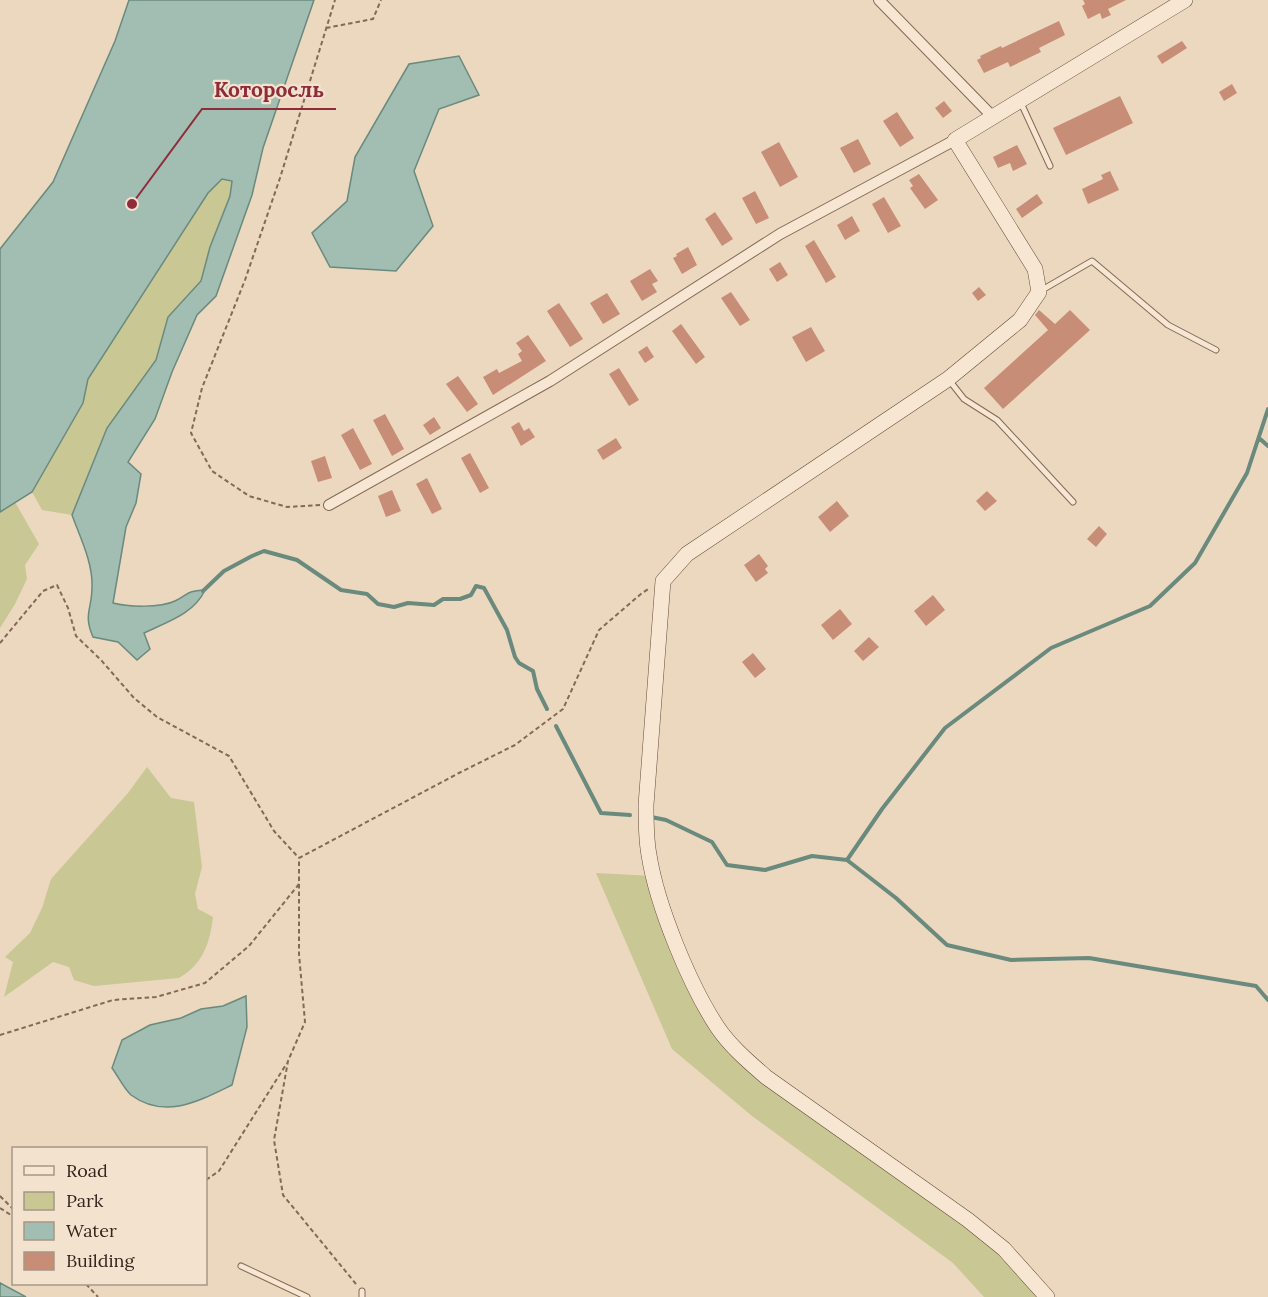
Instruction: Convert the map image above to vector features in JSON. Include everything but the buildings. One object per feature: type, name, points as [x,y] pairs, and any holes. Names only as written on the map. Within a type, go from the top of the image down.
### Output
[{"type":"street","points":[[879,0],[994,118]]},
{"type":"street","points":[[328,505],[550,381],[780,234],[994,118],[1185,0]]},
{"type":"street","points":[[955,140],[1035,269],[1039,292],[1020,320],[948,379],[687,554],[663,581],[646,829],[653,876],[670,926],[696,989],[719,1029],[743,1057],[766,1077],[968,1220],[1004,1249],[1047,1297]]},
{"type":"lane","points":[[1021,101],[1050,166]]},
{"type":"lane","points":[[1039,292],[1092,261],[1168,325],[1216,350]]},
{"type":"lane","points":[[948,379],[964,399],[997,420],[1073,502]]},
{"type":"lane","points":[[241,1266],[307,1297]]},
{"type":"path","points":[[328,505],[287,507],[249,496],[212,471],[191,433],[202,388],[245,280],[280,178],[335,0]]},
{"type":"path","points":[[326,28],[373,19],[381,0]]},
{"type":"path","points":[[299,858],[515,745],[563,709],[599,630],[642,593],[663,581]]},
{"type":"path","points":[[0,643],[43,591],[57,585],[68,608],[76,636],[101,660],[134,698],[157,717],[229,756],[274,831],[299,858],[299,954],[305,1022],[288,1061],[219,1171],[207,1179]]},
{"type":"path","points":[[0,1035],[113,1000],[156,997],[206,983],[249,946],[299,884]]},
{"type":"path","points":[[288,1061],[274,1140],[283,1195],[362,1294]]},
{"type":"path","points":[[0,1196],[12,1208]]},
{"type":"path","points":[[87,1285],[98,1297]]},
{"type":"green space","points":[[222,179],[232,181],[230,196],[210,247],[201,281],[168,317],[156,360],[107,428],[72,515],[42,510],[32,492],[83,403],[87,379],[208,193]]},
{"type":"green space","points":[[15,502],[39,544],[25,565],[27,579],[0,628],[0,512]]},
{"type":"green space","points":[[147,767],[171,798],[194,802],[202,867],[195,894],[198,909],[213,917],[210,936],[200,959],[179,978],[94,986],[74,980],[69,967],[53,962],[4,997],[13,962],[5,957],[30,933],[42,908],[51,879],[128,793]]},
{"type":"green space","points":[[596,873],[653,876],[696,989],[743,1057],[968,1220],[1047,1297],[984,1297],[953,1263],[752,1116],[672,1049]]},
{"type":"water","points":[[129,0],[314,0],[263,148],[252,195],[216,296],[197,315],[172,372],[155,419],[128,462],[141,474],[136,503],[126,527],[113,603],[135,606],[161,605],[175,601],[191,592],[205,590],[187,611],[144,633],[150,649],[137,660],[118,642],[93,637],[88,617],[92,578],[85,550],[72,515],[107,428],[156,360],[168,317],[201,281],[210,247],[230,196],[232,181],[222,179],[208,193],[88,379],[83,403],[32,492],[0,512],[0,249],[53,182],[115,41]]},
{"type":"water","points":[[459,56],[479,95],[439,109],[414,171],[433,226],[396,271],[330,267],[312,233],[347,201],[355,157],[409,64]]},
{"type":"water","points":[[246,996],[247,1027],[232,1085],[195,1102],[169,1107],[144,1102],[131,1095],[123,1086],[112,1068],[122,1040],[150,1025],[181,1018],[201,1009],[223,1006]]},
{"type":"water","points":[[0,1283],[26,1297],[0,1297]]},
{"type":"waterway","points":[[847,860],[882,809],[945,728],[1051,648],[1150,606],[1195,563],[1247,473],[1268,409]]},
{"type":"waterway","points":[[1259,438],[1268,446]]},
{"type":"waterway","points":[[203,591],[224,571],[264,551],[297,560],[341,590],[367,594],[378,604],[394,607],[408,603],[434,605],[443,599],[460,599],[471,595],[476,586],[484,588],[507,630],[515,657],[519,663],[533,671],[537,689],[547,709]]},
{"type":"waterway","points":[[556,726],[601,813],[630,815]]},
{"type":"waterway","points":[[651,817],[666,820],[712,842],[727,865],[765,870],[812,856],[847,860],[896,898],[947,945],[1011,960],[1089,958],[1256,986],[1268,1000]]},
{"type":"place","name":"Которосль","points":[[132,204]]}]
